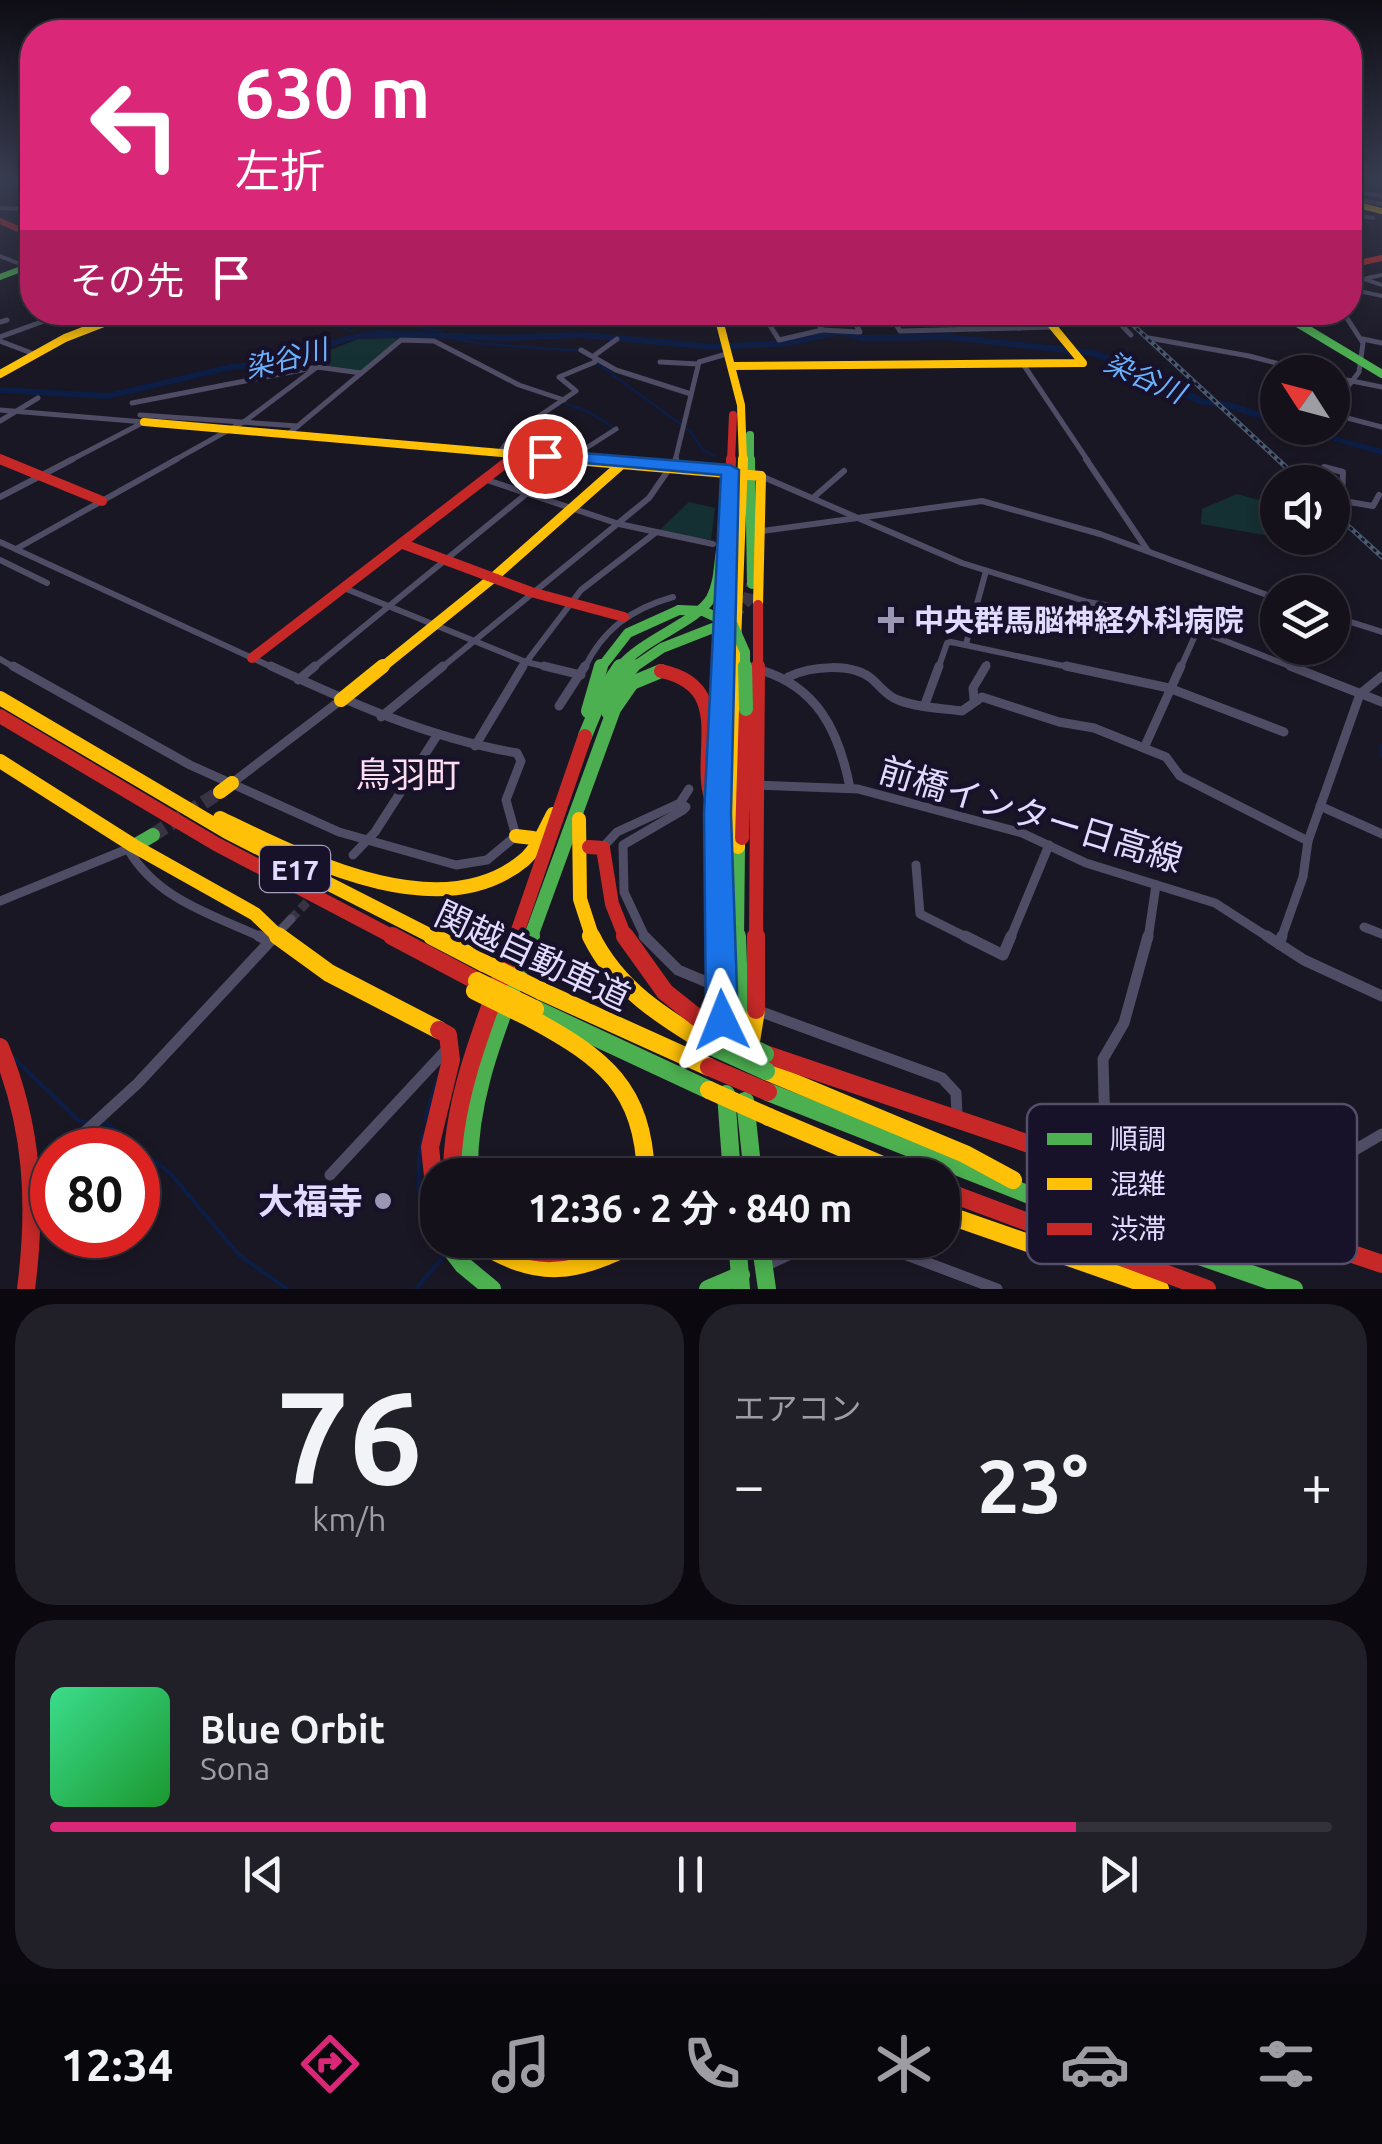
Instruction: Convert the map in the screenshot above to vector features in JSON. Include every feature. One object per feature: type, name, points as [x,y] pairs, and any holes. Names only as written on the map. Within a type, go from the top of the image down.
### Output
[{"type":"main road","points":[[0,374],[34,354],[102,325]]},
{"type":"main road","points":[[717,325],[738,411],[752,584]]},
{"type":"main road","points":[[1300,325],[1382,374]]},
{"type":"main road","points":[[734,366],[1082,364],[1053,326]]},
{"type":"main road","points":[[724,348],[748,405],[744,471],[730,526],[718,814],[720,988],[731,1158]]},
{"type":"main road","points":[[738,411],[739,387]]},
{"type":"main road","points":[[738,411],[747,416],[731,766],[740,866]]},
{"type":"main road","points":[[142,418],[230,430],[292,430],[519,454],[744,471]]},
{"type":"main road","points":[[252,658],[519,454]]},
{"type":"main road","points":[[0,459],[102,501]]},
{"type":"main road","points":[[341,700],[494,577],[624,462]]},
{"type":"main road","points":[[744,471],[762,530],[756,669],[756,1010],[745,1099]]},
{"type":"main road","points":[[452,1158],[464,1087],[550,845],[588,722],[605,683],[628,655],[709,602],[716,587],[719,545],[730,526]]},
{"type":"main road","points":[[404,544],[532,592],[624,617]]},
{"type":"main road","points":[[588,722],[588,694],[602,660],[614,643],[640,623],[679,610],[716,615],[744,637],[746,709],[736,904],[738,1010],[751,1158]]},
{"type":"main road","points":[[608,724],[611,692],[632,665],[650,652],[712,628]]},
{"type":"main road","points":[[469,1158],[471,1114],[480,1080],[557,856],[581,803],[608,724],[625,689],[640,677],[661,670],[692,678],[706,700],[708,794],[718,814]]},
{"type":"main road","name":"関越自動車道","points":[[0,698],[111,766],[290,866],[484,964],[768,1092],[1027,1194]]},
{"type":"main road","name":"関越自動車道","points":[[0,716],[216,844],[476,986],[865,1158]]},
{"type":"main road","points":[[0,761],[131,848],[243,907],[273,937],[329,973],[442,1031],[454,1045],[431,1137],[431,1158]]},
{"type":"main road","points":[[111,766],[319,864],[367,878],[436,889],[484,883],[518,864],[534,847],[564,794]]},
{"type":"main road","points":[[220,792],[232,783]]},
{"type":"main road","points":[[581,803],[574,878],[577,904],[591,946],[614,980],[642,1005],[710,1046],[964,1154],[1027,1188]]},
{"type":"main road","points":[[131,848],[153,835]]},
{"type":"main road","points":[[516,836],[533,838]]},
{"type":"main road","points":[[589,846],[603,848],[610,907],[624,944],[666,1000],[708,1027],[765,1054],[957,1114],[1027,1141]]},
{"type":"main road","points":[[534,1014],[588,1049],[624,1085],[641,1114],[648,1136],[647,1158]]},
{"type":"main road","points":[[0,1047],[25,1110],[30,1157]]},
{"type":"main road","points":[[960,1197],[1027,1222]]},
{"type":"main road","points":[[960,1218],[1027,1242]]},
{"type":"main road","points":[[1357,1256],[1382,1264]]},
{"type":"main road","points":[[26,1289],[31,1258]]},
{"type":"main road","points":[[457,1258],[492,1289]]},
{"type":"main road","points":[[500,1258],[510,1266],[548,1275],[592,1266],[607,1258]]},
{"type":"main road","points":[[763,1258],[767,1289]]},
{"type":"main road","points":[[1089,1264],[1160,1289]]},
{"type":"main road","points":[[1139,1264],[1206,1289]]},
{"type":"main road","name":"関越自動車道","points":[[1222,1264],[1294,1289]]},
{"type":"main road","points":[[708,1289],[741,1282],[764,1266]]},
{"type":"street","points":[[1362,277],[1382,275]]},
{"type":"street","points":[[1366,278],[1367,282],[1382,285]]},
{"type":"street","points":[[1362,292],[1382,296]]},
{"type":"street","points":[[1362,298],[1367,293]]},
{"type":"street","points":[[0,339],[36,325]]},
{"type":"street","points":[[769,325],[777,340],[822,330],[860,332],[858,325]]},
{"type":"street","points":[[819,325],[822,330]]},
{"type":"street","points":[[896,325],[900,331],[1053,326]]},
{"type":"street","points":[[975,325],[978,329]]},
{"type":"street","points":[[1122,325],[1131,335]]},
{"type":"street","points":[[1351,380],[1357,376],[1361,362],[1362,339],[1352,325]]},
{"type":"street","points":[[1149,338],[1260,359]]},
{"type":"street","points":[[0,339],[34,354]]},
{"type":"street","points":[[1362,339],[1382,343]]},
{"type":"street","points":[[0,410],[246,421],[292,430],[401,340],[426,340],[462,353],[519,385],[564,400]]},
{"type":"street","points":[[596,360],[594,355],[617,340]]},
{"type":"street","points":[[660,362],[698,364],[724,348]]},
{"type":"street","points":[[580,350],[596,360],[691,394]]},
{"type":"street","points":[[500,452],[513,434],[576,391],[558,377],[596,360]]},
{"type":"street","points":[[381,717],[649,498],[673,466],[698,364]]},
{"type":"street","points":[[1023,364],[1148,551]]},
{"type":"street","points":[[142,418],[131,401],[317,366],[361,373]]},
{"type":"street","points":[[16,549],[246,421],[317,366]]},
{"type":"street","points":[[1351,380],[1382,386]]},
{"type":"street","points":[[0,421],[38,398]]},
{"type":"street","points":[[0,497],[142,418]]},
{"type":"street","points":[[1350,419],[1382,427]]},
{"type":"street","points":[[298,680],[571,458],[616,429]]},
{"type":"street","points":[[744,471],[986,571],[1088,602],[1156,614],[1382,702]]},
{"type":"street","points":[[814,497],[844,471]]},
{"type":"street","points":[[487,480],[619,524],[713,544]]},
{"type":"street","points":[[1350,501],[1373,506],[1379,498]]},
{"type":"street","points":[[762,530],[982,501],[1148,551],[1260,591]]},
{"type":"street","points":[[475,746],[526,662],[569,604],[588,584],[634,554],[656,533]]},
{"type":"street","points":[[0,659],[144,740],[367,842],[446,864],[464,865],[492,858],[516,836],[506,800],[521,757],[381,717],[2,544]]},
{"type":"street","points":[[0,560],[47,583]]},
{"type":"street","points":[[966,644],[986,571]]},
{"type":"street","points":[[344,588],[526,662],[581,676]]},
{"type":"street","points":[[560,706],[601,638],[624,617],[673,597]]},
{"type":"street","points":[[1350,622],[1382,632]]},
{"type":"street","points":[[1144,748],[1198,629]]},
{"type":"street","points":[[925,704],[947,643],[966,644],[1168,688],[1284,732]]},
{"type":"street","points":[[974,699],[972,691],[987,664]]},
{"type":"street","points":[[0,673],[12,666]]},
{"type":"street","points":[[788,677],[803,668],[852,670],[870,677],[890,697],[962,711],[982,697],[1059,722],[1086,726],[1170,760],[1180,776],[1308,841]]},
{"type":"street","points":[[756,669],[788,677],[830,721],[850,788]]},
{"type":"street","points":[[1278,944],[1303,877],[1308,841],[1360,694],[1382,676]]},
{"type":"street","points":[[232,783],[341,700]]},
{"type":"street","points":[[354,855],[367,842],[438,734]]},
{"type":"street","name":"前橋インター日高線","points":[[757,785],[850,788],[1014,831],[1086,863],[1215,903],[1304,960],[1382,996]]},
{"type":"street","points":[[603,848],[616,832],[680,803],[689,789]]},
{"type":"street","points":[[680,803],[686,807],[664,824],[623,845],[621,865],[627,906],[641,933],[658,952],[691,976],[720,988]]},
{"type":"street","points":[[1320,806],[1382,834]]},
{"type":"street","points":[[916,866],[920,914],[1002,956],[1049,844]]},
{"type":"street","points":[[0,901],[131,848],[140,870],[188,908],[273,937]]},
{"type":"street","points":[[1104,1104],[1104,1059],[1124,1023],[1145,958],[1156,885]]},
{"type":"street","points":[[610,907],[627,906]]},
{"type":"street","points":[[89,1128],[138,1083],[291,918]]},
{"type":"street","points":[[1364,927],[1382,934]]},
{"type":"street","points":[[756,1010],[942,1078],[956,1093],[957,1114]]},
{"type":"street","points":[[330,1176],[439,1055],[454,1045]]},
{"type":"street","points":[[1357,1149],[1382,1134]]},
{"type":"street","points":[[764,1266],[782,1258]]},
{"type":"street","points":[[915,1258],[998,1289]]},
{"type":"green space","points":[[358,339],[398,340],[360,371],[321,365],[315,356]]},
{"type":"green space","points":[[1237,494],[1260,500],[1260,534],[1201,524],[1202,509]]},
{"type":"green space","points":[[689,502],[715,508],[711,540],[658,532]]},
{"type":"waterway","points":[[335,325],[353,332]]},
{"type":"waterway","points":[[419,325],[442,331]]},
{"type":"waterway","name":"染谷川","points":[[0,390],[108,396],[231,367],[278,363],[346,339],[377,333],[503,338],[582,335],[714,347],[789,343],[840,332],[862,338],[949,337],[1093,353],[1146,372],[1202,402],[1228,405],[1260,416]]},
{"type":"waterway","points":[[446,334],[488,344],[579,351]]},
{"type":"waterway","name":"染谷川","points":[[366,337],[401,337]]},
{"type":"waterway","points":[[598,364],[691,432],[703,450],[715,456]]},
{"type":"waterway","points":[[566,404],[587,411],[614,428]]},
{"type":"waterway","name":"染谷川","points":[[1350,443],[1382,452]]},
{"type":"waterway","points":[[1381,745],[1382,757]]},
{"type":"waterway","points":[[14,1058],[79,1121],[87,1122]]},
{"type":"waterway","points":[[425,1120],[437,1080]]},
{"type":"waterway","points":[[104,1121],[170,1173],[239,1255],[287,1289]]},
{"type":"waterway","points":[[416,1289],[443,1257],[422,1213],[419,1166],[423,1133]]},
{"type":"tunnel","points":[[732,617],[749,598],[752,584]]},
{"type":"tunnel","points":[[153,835],[220,792]]},
{"type":"tunnel","points":[[291,919],[312,897]]},
{"type":"railway","points":[[1133,325],[1284,465]]},
{"type":"railway","points":[[1350,528],[1382,557]]},
{"type":"traffic: fast","points":[[0,277],[20,270]]},
{"type":"traffic: fast","points":[[1301,325],[1382,374]]},
{"type":"traffic: fast","points":[[750,435],[752,584]]},
{"type":"traffic: fast","points":[[585,736],[604,690],[633,652],[707,604],[715,587],[726,530]]},
{"type":"traffic: fast","points":[[588,711],[597,674],[616,645],[643,624],[679,610]]},
{"type":"traffic: fast","points":[[679,610],[703,611],[733,625],[745,652],[746,709]]},
{"type":"traffic: fast","points":[[608,712],[613,694],[633,666],[662,648],[713,628]]},
{"type":"traffic: fast","points":[[469,1158],[468,1131],[477,1088],[605,730],[619,699],[632,683],[661,671]]},
{"type":"traffic: fast","points":[[134,846],[153,835]]},
{"type":"traffic: fast","points":[[738,847],[741,1050]]},
{"type":"traffic: fast","points":[[535,1009],[709,1090]]},
{"type":"traffic: fast","points":[[709,1027],[765,1054]]},
{"type":"traffic: fast","points":[[711,1046],[766,1071]]},
{"type":"traffic: fast","points":[[768,1092],[1027,1194]]},
{"type":"traffic: fast","points":[[726,1094],[731,1158]]},
{"type":"traffic: fast","points":[[745,1101],[751,1158]]},
{"type":"traffic: fast","points":[[458,1258],[492,1289]]},
{"type":"traffic: fast","points":[[738,1258],[741,1289]]},
{"type":"traffic: fast","points":[[763,1258],[767,1289]]},
{"type":"traffic: fast","points":[[1222,1264],[1294,1289]]},
{"type":"traffic: fast","points":[[708,1289],[741,1275]]},
{"type":"traffic: slow","points":[[0,374],[65,338],[98,325]]},
{"type":"traffic: slow","points":[[720,325],[741,405],[743,471],[731,766],[738,847]]},
{"type":"traffic: slow","points":[[734,366],[1083,363],[1052,325]]},
{"type":"traffic: slow","points":[[144,422],[761,476],[758,605]]},
{"type":"traffic: slow","points":[[341,700],[494,577],[624,462]]},
{"type":"traffic: slow","points":[[0,698],[227,832],[484,963]]},
{"type":"traffic: slow","points":[[0,761],[134,846],[255,914],[282,940],[329,973],[439,1030]]},
{"type":"traffic: slow","points":[[220,792],[232,783]]},
{"type":"traffic: slow","points":[[220,818],[290,851],[372,880],[414,888],[454,889],[491,880],[524,860],[553,814]]},
{"type":"traffic: slow","points":[[579,819],[580,899],[588,930],[602,957],[644,1003],[711,1046]]},
{"type":"traffic: slow","points":[[516,836],[533,838]]},
{"type":"traffic: slow","points":[[484,963],[541,991]]},
{"type":"traffic: slow","points":[[477,981],[535,1009]]},
{"type":"traffic: slow","points":[[475,991],[532,1019]]},
{"type":"traffic: slow","points":[[541,991],[709,1067]]},
{"type":"traffic: slow","points":[[749,1054],[756,1010]]},
{"type":"traffic: slow","points":[[532,1019],[580,1047],[617,1079],[640,1120],[645,1158]]},
{"type":"traffic: slow","points":[[766,1071],[965,1154],[1013,1180]]},
{"type":"traffic: slow","points":[[709,1090],[769,1117]]},
{"type":"traffic: slow","points":[[769,1117],[866,1158]]},
{"type":"traffic: slow","points":[[960,1219],[1027,1243]]},
{"type":"traffic: slow","points":[[504,1258],[538,1269],[557,1270],[604,1258]]},
{"type":"traffic: slow","points":[[1088,1264],[1160,1289]]},
{"type":"traffic: jam","points":[[1362,262],[1382,258]]},
{"type":"traffic: jam","points":[[723,1043],[717,814],[733,415]]},
{"type":"traffic: jam","points":[[252,658],[519,453]]},
{"type":"traffic: jam","points":[[0,459],[102,501]]},
{"type":"traffic: jam","points":[[403,544],[531,592],[624,617]]},
{"type":"traffic: jam","points":[[756,1010],[758,605]]},
{"type":"traffic: jam","points":[[661,671],[681,675],[703,699],[708,717],[709,794],[713,804]]},
{"type":"traffic: jam","points":[[742,838],[746,709]]},
{"type":"traffic: jam","points":[[0,716],[216,844],[477,981]]},
{"type":"traffic: jam","points":[[452,1158],[464,1087],[585,736]]},
{"type":"traffic: jam","points":[[589,847],[603,848],[612,904],[632,951],[665,992],[709,1027]]},
{"type":"traffic: jam","points":[[430,1158],[433,1123],[451,1060],[448,1035],[439,1030]]},
{"type":"traffic: jam","points":[[0,1047],[21,1106],[31,1166],[32,1227],[26,1289]]},
{"type":"traffic: jam","points":[[765,1054],[1027,1142]]},
{"type":"traffic: jam","points":[[709,1067],[768,1092]]},
{"type":"traffic: jam","points":[[960,1197],[1027,1222]]},
{"type":"traffic: jam","points":[[1357,1256],[1382,1264]]},
{"type":"traffic: jam","points":[[1140,1264],[1207,1289]]},
{"type":"place","name":"中央群馬脳神経外科病院","points":[[891,620]]},
{"type":"place","name":"大福寺","points":[[383,1201]]},
{"type":"district","name":"鳥羽町","points":[[408,774]]},
{"type":"route","points":[[545,456],[730,470],[718,814],[722,1020]]}]
